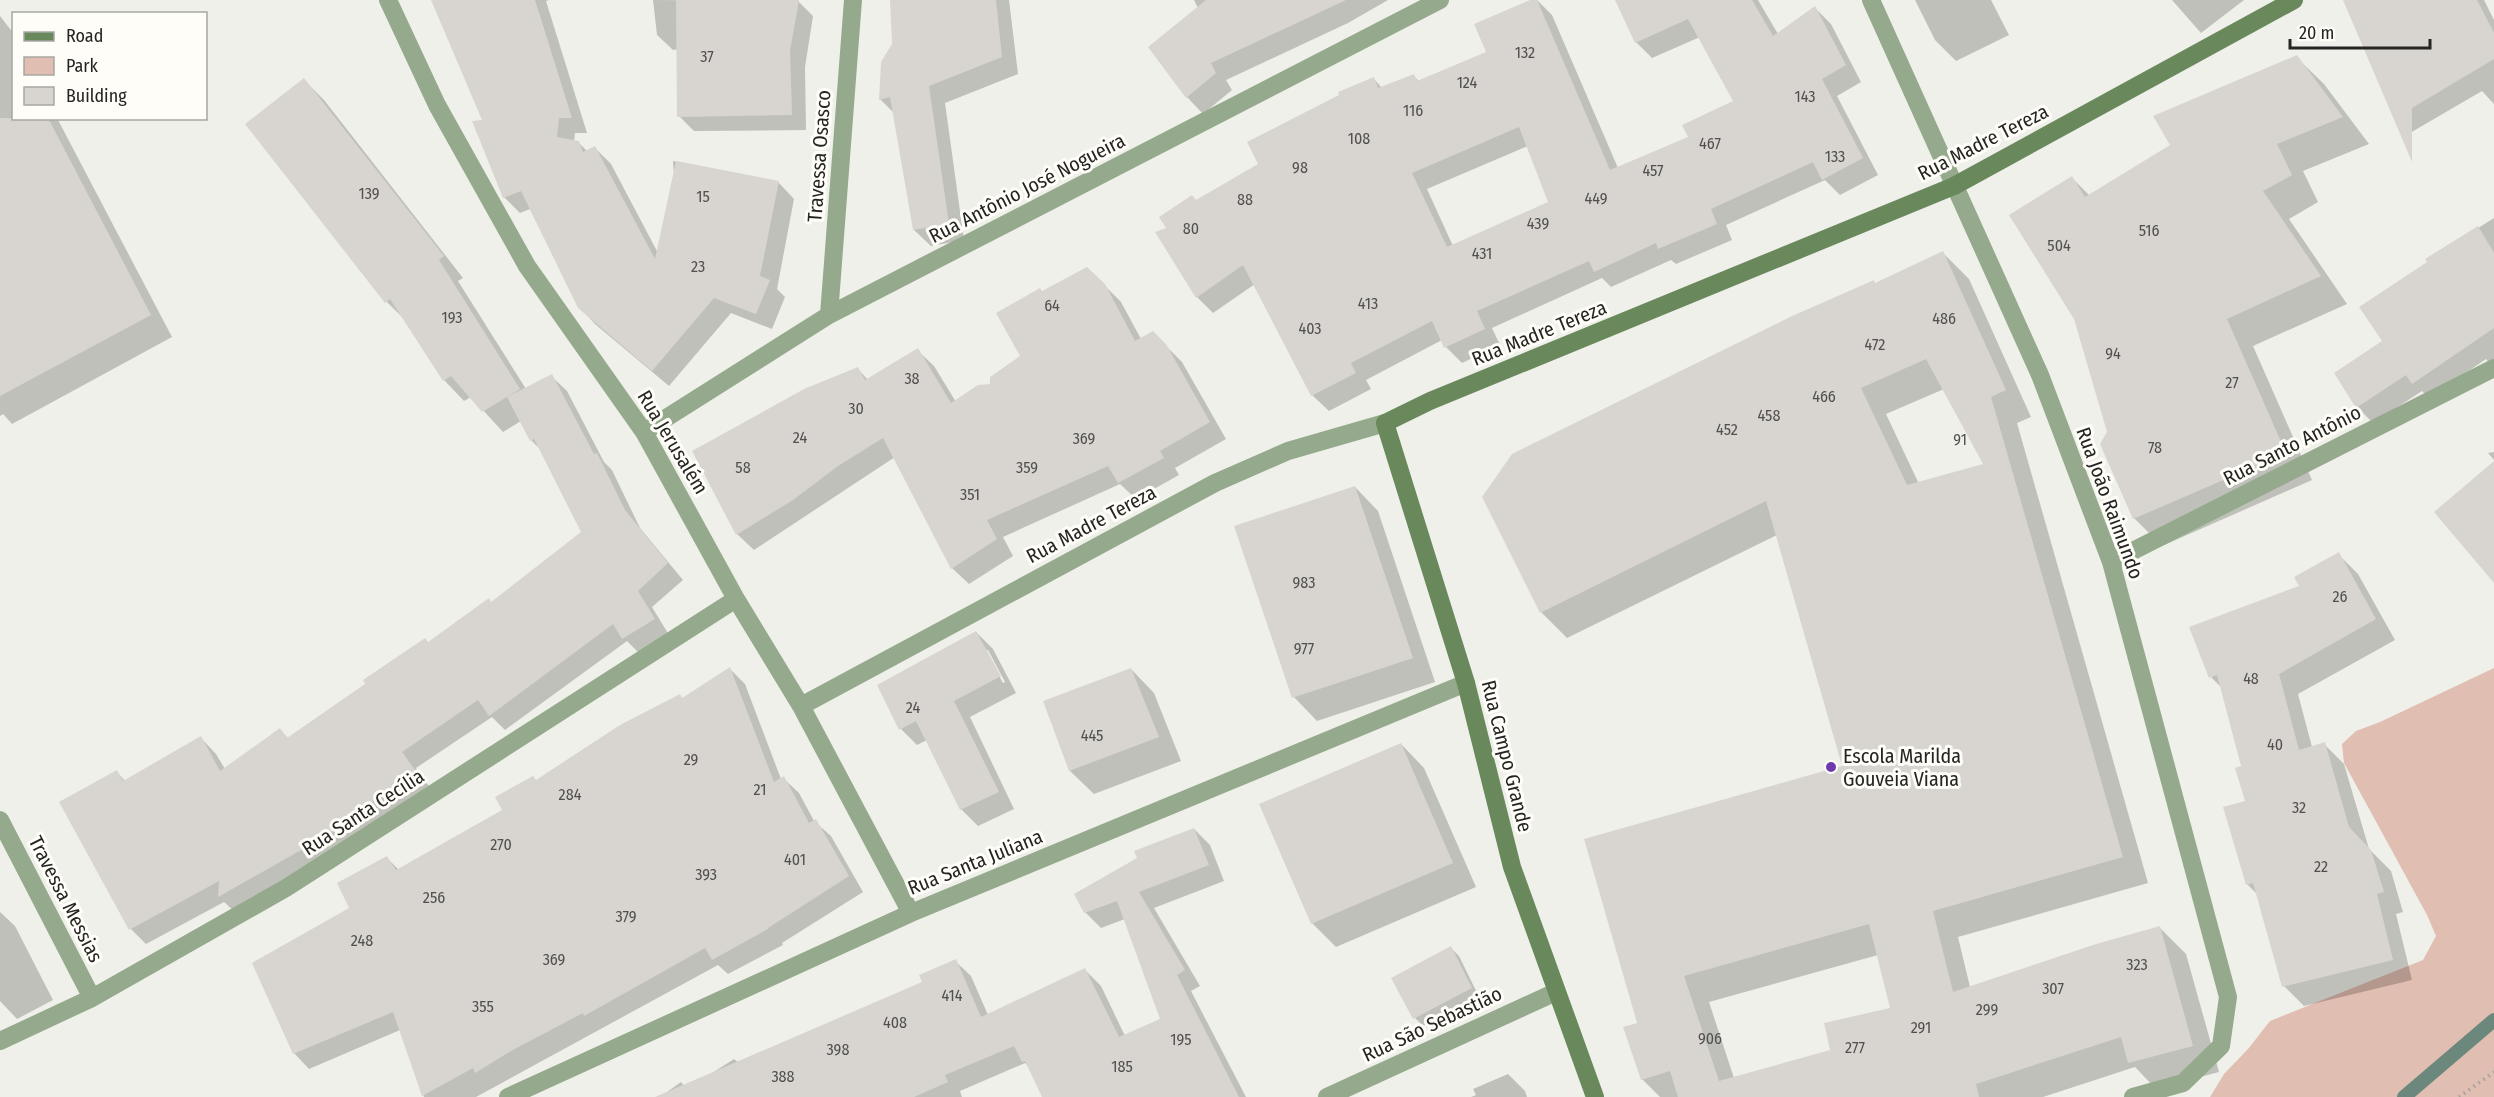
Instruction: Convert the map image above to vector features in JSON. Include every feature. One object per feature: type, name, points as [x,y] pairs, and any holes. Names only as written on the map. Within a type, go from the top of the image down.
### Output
[{"type":"street","name":"Rua Jerusalém","points":[[388,0],[436,105],[527,266],[644,432],[736,599],[801,706],[911,913]]},
{"type":"street","name":"Travessa Osasco","points":[[829,315],[853,0]]},
{"type":"street","name":"Rua Antônio José Nogueira","points":[[644,432],[829,315],[1440,0]]},
{"type":"street","name":"Rua João Raimundo","points":[[1871,0],[2040,375],[2110,562],[2228,997],[2221,1046],[2182,1083],[2133,1097]]},
{"type":"street","name":"Rua Madre Tereza","points":[[801,706],[1215,483],[1288,451],[1385,423],[1430,401],[1954,186],[2294,0]]},
{"type":"street","name":"Rua Santo Antônio","points":[[2110,562],[2494,368]]},
{"type":"street","name":"Rua Campo Grande","points":[[1385,423],[1466,683],[1512,867],[1595,1097]]},
{"type":"street","name":"Rua Santa Cecília","points":[[0,1041],[92,998],[286,888],[736,599]]},
{"type":"street","name":"Rua Santa Juliana","points":[[508,1097],[911,913],[1466,683]]},
{"type":"street","name":"Travessa Messias","points":[[0,820],[92,998]]},
{"type":"street","name":"Rua São Sebastião","points":[[1327,1097],[1556,992]]},
{"type":"path","points":[[2459,1097],[2494,1072]]},
{"type":"green space","points":[[2494,668],[2494,1097],[2210,1097],[2224,1074],[2270,1021],[2423,960],[2436,936],[2427,915],[2344,763],[2342,744],[2356,731]]},
{"type":"building","points":[[431,0],[535,0],[572,118],[559,118],[557,137],[579,141],[583,152],[595,146],[655,259],[676,161],[779,181],[760,276],[770,280],[756,314],[714,298],[652,371],[578,308],[521,191],[503,198],[472,121],[482,120]]},
{"type":"building","points":[[676,0],[799,0],[790,51],[792,115],[677,117]]},
{"type":"building","points":[[890,0],[996,0],[1002,57],[929,86],[949,224],[913,230],[890,97],[879,100],[881,62],[892,44]]},
{"type":"building","points":[[1206,0],[1346,0],[1211,63],[1216,73],[1186,98],[1148,47]]},
{"type":"building","points":[[1530,0],[1537,0],[1610,170],[1688,137],[1682,125],[1733,101],[1688,19],[1635,43],[1615,0],[1752,0],[1773,36],[1815,6],[1846,65],[1822,79],[1863,158],[1822,180],[1813,162],[1711,209],[1717,224],[1658,249],[1656,243],[1594,272],[1589,261],[1477,311],[1485,329],[1444,348],[1432,321],[1351,363],[1356,373],[1311,396],[1243,265],[1196,298],[1155,232],[1166,228],[1159,217],[1192,195],[1196,200],[1258,164],[1247,142],[1339,95],[1338,92],[1374,77],[1378,88],[1414,74],[1417,81],[1486,52],[1474,24]],"holes":[[[1519,127],[1548,202],[1447,247],[1412,173]]]},
{"type":"building","points":[[2343,0],[2477,0],[2494,33],[2494,59],[2412,108],[2412,162]]},
{"type":"building","points":[[2297,55],[2343,117],[2277,144],[2292,175],[2263,191],[2321,276],[2227,319],[2286,453],[2133,519],[2100,444],[2107,432],[2074,319],[2009,215],[2072,176],[2085,197],[2170,145],[2153,116]]},
{"type":"building","points":[[304,78],[444,256],[439,260],[520,389],[482,412],[451,376],[443,381],[390,299],[385,303],[245,124]]},
{"type":"building","points":[[0,118],[49,120],[151,315],[0,396]]},
{"type":"building","points":[[2478,226],[2494,253],[2494,328],[2412,384],[2406,375],[2356,408],[2334,373],[2382,341],[2359,307],[2427,262],[2425,259]]},
{"type":"building","points":[[1943,251],[2006,390],[1991,397],[2123,857],[1933,911],[1953,992],[2096,944],[2160,926],[2193,1046],[2128,1063],[2121,1037],[1976,1084],[1979,1097],[1678,1097],[1670,1071],[1641,1080],[1623,1027],[1637,1023],[1584,839],[1842,766],[1766,501],[1540,613],[1482,497],[1512,454],[1790,317],[1874,280],[1875,283]],"holes":[[[1926,359],[1983,464],[1907,485],[1861,388]],[[1869,924],[1890,1008],[1824,1023],[1830,1050],[1719,1081],[1684,976]]]},
{"type":"building","points":[[1087,267],[1105,284],[1135,341],[1153,331],[1166,344],[1210,422],[1160,451],[1164,458],[1118,483],[1108,466],[987,520],[997,539],[951,569],[883,438],[838,466],[793,500],[736,535],[692,451],[804,389],[858,367],[865,380],[918,348],[951,403],[978,385],[990,384],[990,377],[1020,356],[996,313],[1040,288],[1042,291]]},
{"type":"building","points":[[552,374],[594,454],[597,453],[625,510],[668,563],[638,591],[655,619],[622,639],[613,624],[489,716],[478,700],[402,752],[415,770],[326,836],[218,897],[219,881],[129,930],[59,802],[117,770],[123,781],[201,736],[220,771],[280,728],[287,738],[365,684],[363,680],[425,638],[428,642],[489,598],[491,602],[581,532],[534,439],[530,441],[507,397]]},
{"type":"building","points":[[2494,461],[2494,583],[2434,512]]},
{"type":"building","points":[[1355,486],[1413,658],[1292,698],[1234,526]]},
{"type":"building","points":[[2339,552],[2376,619],[2279,674],[2299,750],[2325,742],[2349,827],[2371,850],[2384,892],[2377,894],[2393,960],[2282,987],[2253,883],[2246,885],[2223,807],[2245,801],[2235,768],[2241,766],[2217,675],[2209,678],[2189,627],[2299,586],[2294,577]]},
{"type":"building","points":[[976,631],[1001,676],[954,701],[999,792],[960,810],[916,721],[899,730],[877,685]]},
{"type":"building","points":[[730,667],[774,782],[784,776],[809,823],[816,819],[849,876],[768,929],[712,960],[705,948],[584,1016],[583,1013],[475,1073],[473,1068],[422,1096],[393,1012],[293,1054],[252,963],[349,908],[337,883],[387,856],[396,870],[502,810],[495,797],[533,776],[536,780],[620,725],[680,694],[682,698]]},
{"type":"building","points":[[1131,668],[1159,737],[1069,771],[1043,701]]},
{"type":"building","points":[[1401,743],[1453,863],[1311,924],[1259,804]]},
{"type":"building","points":[[1194,828],[1209,865],[1139,892],[1185,970],[1177,975],[1239,1097],[1042,1097],[1025,1061],[1022,1062],[1014,1046],[945,1075],[948,1082],[914,1097],[655,1097],[922,982],[919,975],[956,959],[981,1017],[1085,968],[1119,1037],[1160,1019],[1117,901],[1084,913],[1074,894],[1137,858],[1134,851]]},
{"type":"building","points":[[1451,946],[1472,988],[1413,1019],[1391,978]]},
{"type":"waterway","points":[[2404,1097],[2494,1020]]},
{"type":"place","name":"Escola Marilda Gouveia Viana","points":[[1831,767]]}]
